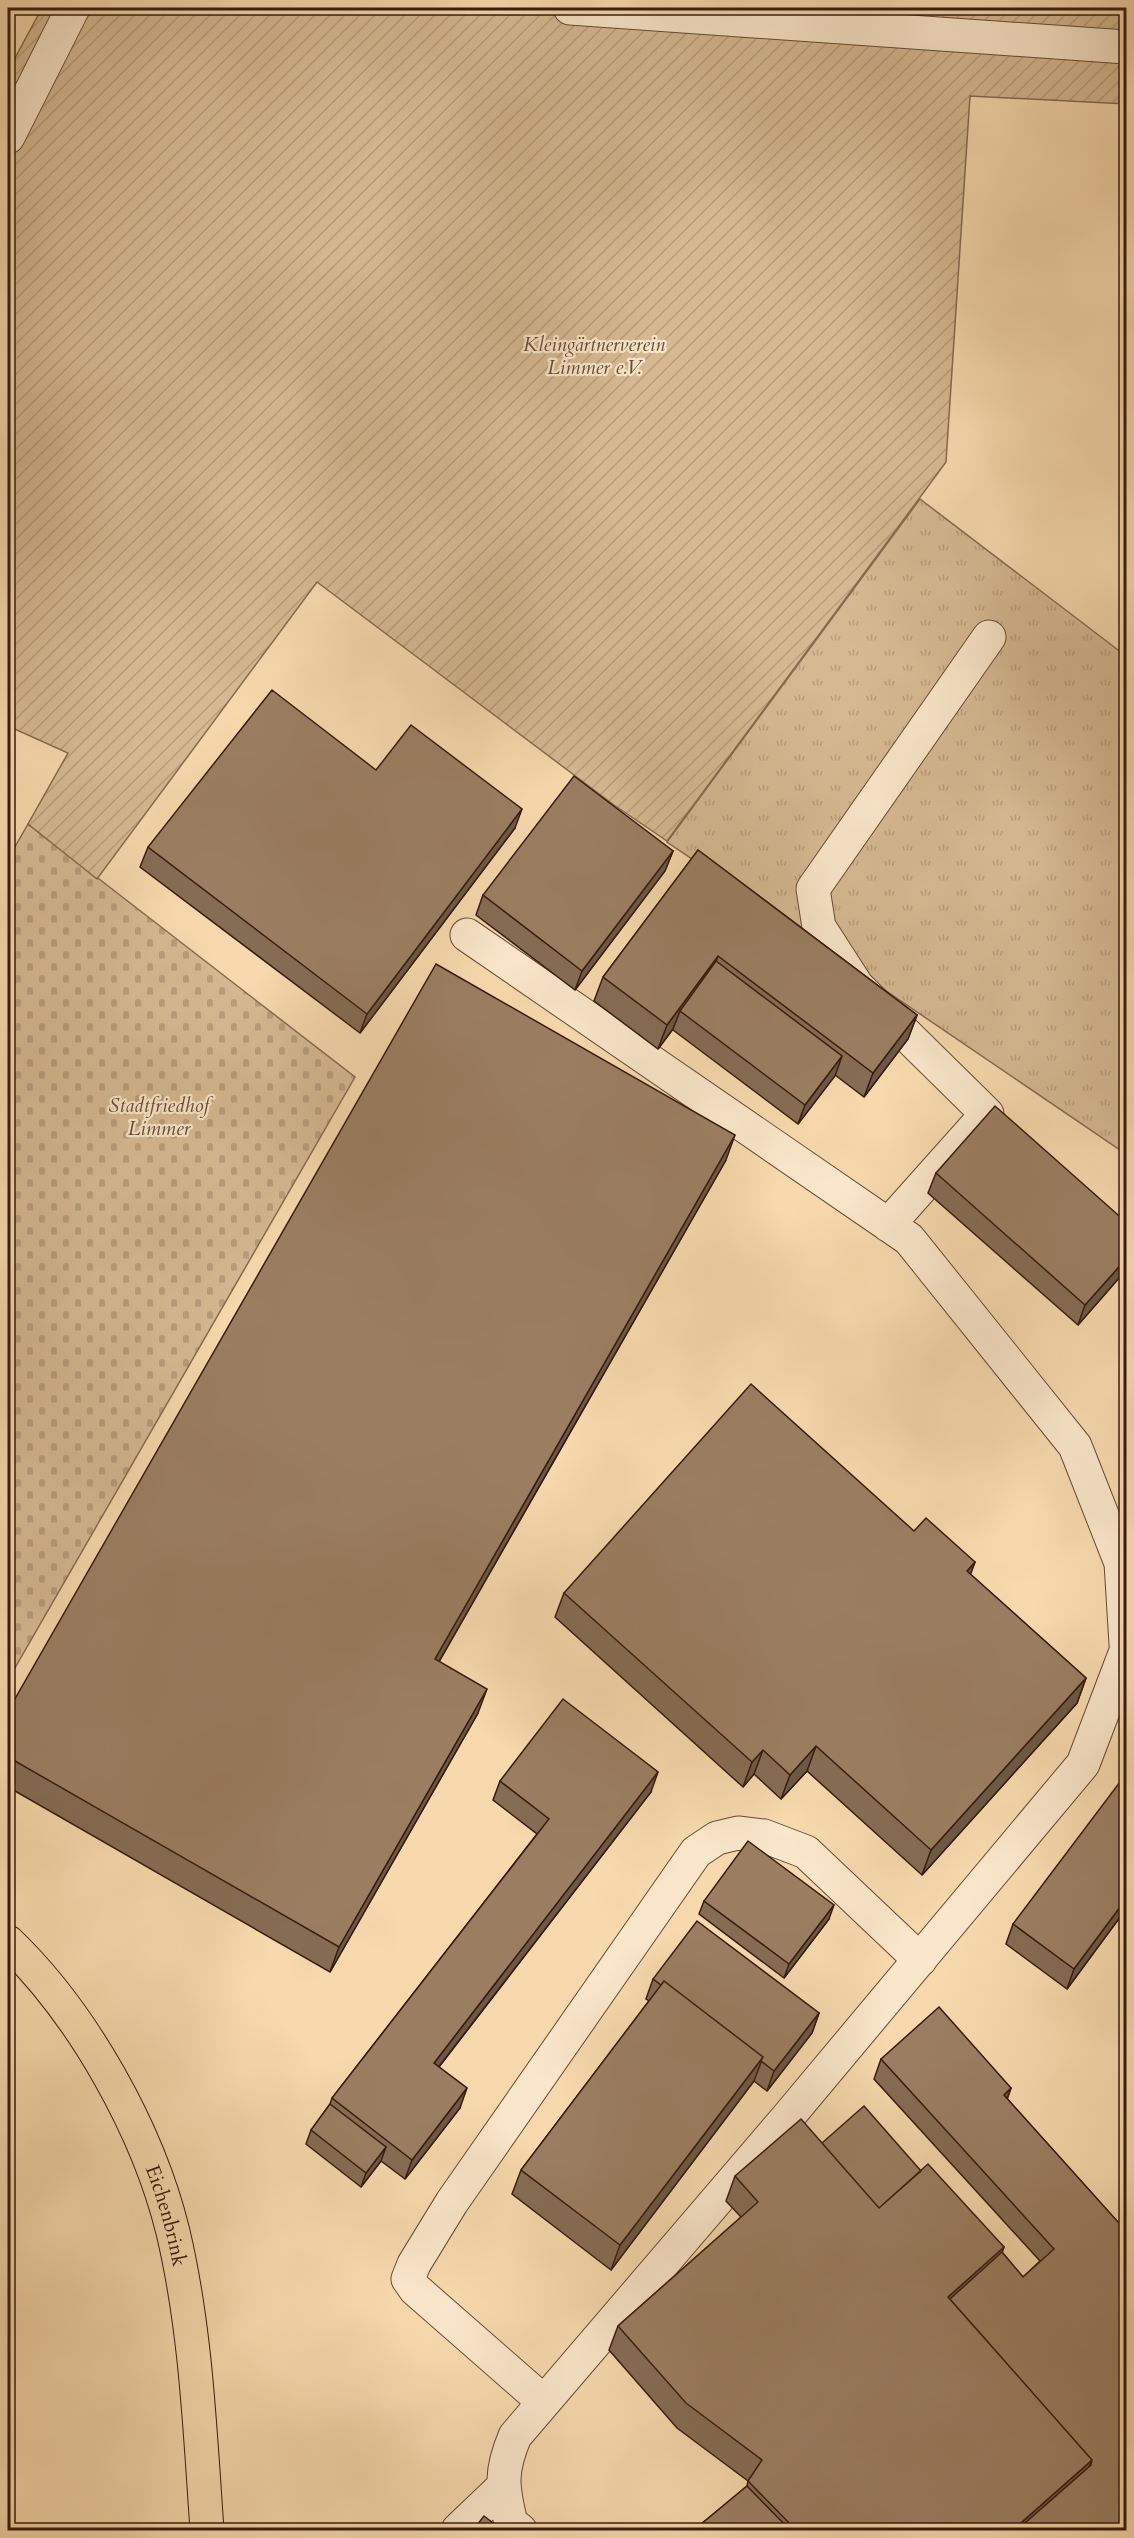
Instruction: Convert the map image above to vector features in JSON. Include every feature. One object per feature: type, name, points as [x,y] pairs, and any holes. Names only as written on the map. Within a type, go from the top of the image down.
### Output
[{"type":"main road","name":"Eichenbrink","points":[[8,1942],[40,1976],[75,2021],[108,2072],[147,2153],[172,2231],[188,2321],[201,2432],[207,2530]]},
{"type":"lane","points":[[8,137],[73,8]]},
{"type":"lane","points":[[570,8],[1126,47]]},
{"type":"lane","points":[[888,1225],[987,1114],[857,986],[819,927],[813,890],[989,637]]},
{"type":"lane","points":[[467,935],[909,1239],[1075,1446],[1121,1563],[1126,1644]]},
{"type":"lane","points":[[520,2530],[511,2523],[503,2487],[505,2460],[515,2436],[788,2118],[1083,1764],[1126,1652]]},
{"type":"lane","points":[[544,2402],[415,2289],[408,2279],[414,2264],[452,2202],[696,1852],[717,1838],[738,1833],[764,1836],[806,1852],[920,1959]]},
{"type":"lane","points":[[458,2530],[503,2487]]},
{"type":"green space","name":"Kleingärtnerverein Limmer e.V.","points":[[42,8],[1126,8],[1126,104],[970,96],[946,462],[667,841],[614,805],[317,582],[97,879],[28,824],[68,753],[8,726],[8,71]]},
{"type":"green space","points":[[920,499],[1126,656],[1126,1154],[667,842]]},
{"type":"green space","name":"Stadtfriedhof Limmer","points":[[28,824],[355,1077],[8,1680],[8,859]]},
{"type":"building","points":[[272,690],[376,770],[411,725],[522,809],[367,1014],[148,847]]},
{"type":"building","points":[[574,776],[673,851],[582,971],[483,895]]},
{"type":"building","points":[[698,850],[917,1015],[873,1073],[718,956],[667,1025],[603,977]]},
{"type":"building","points":[[716,961],[842,1056],[805,1105],[680,1011]]},
{"type":"building","points":[[436,964],[735,1135],[435,1659],[487,1689],[339,1947],[8,1757],[8,1711]]},
{"type":"building","points":[[995,1106],[1126,1222],[1126,1259],[1085,1305],[936,1173]]},
{"type":"building","points":[[751,1384],[914,1531],[926,1518],[975,1562],[967,1571],[1086,1678],[931,1850],[816,1746],[790,1775],[763,1750],[752,1762],[564,1593]]},
{"type":"building","points":[[563,1699],[658,1772],[434,2063],[467,2088],[412,2160],[332,2098],[549,1819],[500,1781]]},
{"type":"building","points":[[1126,1774],[1126,1899],[1074,1969],[1013,1924]]},
{"type":"building","points":[[748,1841],[834,1905],[789,1964],[704,1901]]},
{"type":"building","points":[[697,1921],[819,2013],[774,2071],[761,2061],[763,2057],[664,1981],[661,1985],[653,1979]]},
{"type":"building","points":[[664,1981],[763,2057],[620,2245],[521,2170]]},
{"type":"building","points":[[939,2007],[1011,2088],[1004,2095],[1126,2231],[1126,2530],[1017,2530],[1091,2465],[1092,2460],[950,2299],[1002,2252],[1023,2277],[1054,2249],[881,2059]]},
{"type":"building","points":[[330,2104],[386,2147],[366,2173],[311,2130]]},
{"type":"building","points":[[864,2106],[921,2171],[879,2208],[822,2143]]},
{"type":"building","points":[[801,2119],[879,2208],[928,2164],[1004,2247],[948,2297],[1092,2460],[1013,2530],[796,2530],[748,2481],[762,2460],[686,2403],[618,2326],[758,2202],[735,2176]]},
{"type":"building","points":[[747,2486],[790,2530],[694,2530]]},
{"type":"building","points":[[484,2516],[502,2530],[473,2530]]}]
